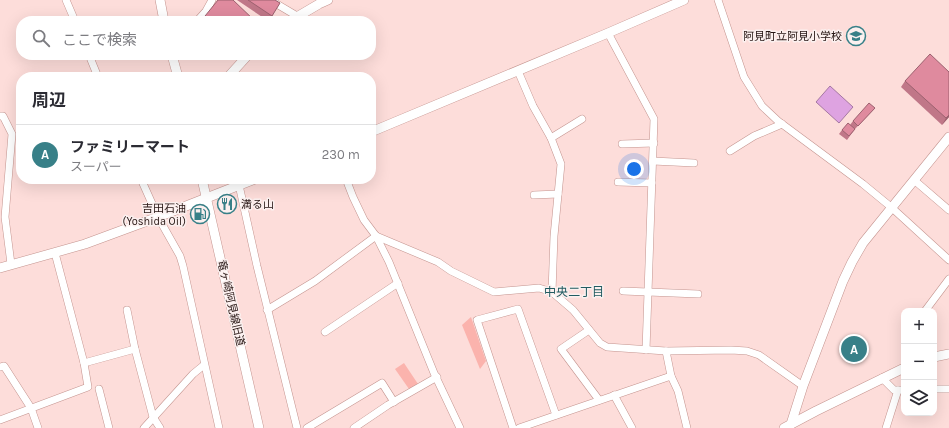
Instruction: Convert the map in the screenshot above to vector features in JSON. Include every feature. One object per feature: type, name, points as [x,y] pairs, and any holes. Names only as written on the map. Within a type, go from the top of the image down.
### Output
[{"type":"street","points":[[66,0],[73,16]]},
{"type":"street","points":[[160,0],[163,16]]},
{"type":"street","points":[[202,16],[212,0]]},
{"type":"street","points":[[270,0],[289,16]]},
{"type":"street","points":[[298,16],[319,2],[328,0]]},
{"type":"street","points":[[376,130],[518,72],[684,0]]},
{"type":"street","points":[[718,0],[744,77],[762,106],[782,124],[863,184],[891,207],[949,260]]},
{"type":"street","points":[[608,33],[654,119],[646,350]]},
{"type":"street","points":[[91,60],[96,72]]},
{"type":"street","points":[[173,60],[177,72]]},
{"type":"street","points":[[233,72],[243,60]]},
{"type":"street","points":[[518,72],[532,106],[551,138],[561,164],[554,236],[552,292]]},
{"type":"street","points":[[0,116],[3,116],[12,134],[5,217],[11,264]]},
{"type":"street","points":[[551,138],[582,119]]},
{"type":"street","points":[[730,150],[754,136],[782,124]]},
{"type":"street","points":[[788,427],[852,262],[863,243],[949,137]]},
{"type":"street","points":[[622,144],[654,143]]},
{"type":"street","points":[[653,160],[694,162]]},
{"type":"street","points":[[914,180],[949,210]]},
{"type":"street","points":[[618,182],[652,183]]},
{"type":"street","points":[[143,184],[158,217],[181,261],[219,428]]},
{"type":"street","name":"竜ヶ崎阿見線旧道","points":[[203,184],[259,428]]},
{"type":"street","points":[[348,184],[364,220],[376,236],[398,282],[437,377],[460,428]]},
{"type":"street","points":[[0,268],[55,253],[158,217],[239,185],[267,310],[297,428]]},
{"type":"street","points":[[534,195],[558,194]]},
{"type":"street","points":[[376,236],[438,262],[451,271],[494,292],[539,288],[552,292],[573,310],[600,343],[607,347],[646,350],[747,351],[759,355],[803,386]]},
{"type":"street","points":[[267,310],[315,281],[376,236]]},
{"type":"street","points":[[0,420],[88,387],[84,362],[55,253]]},
{"type":"street","points":[[927,308],[949,279]]},
{"type":"street","points":[[325,332],[398,282]]},
{"type":"street","points":[[623,291],[698,294]]},
{"type":"street","points":[[513,428],[477,320],[518,309],[556,415]]},
{"type":"street","points":[[126,310],[153,417],[160,428]]},
{"type":"street","points":[[588,330],[561,349],[599,400]]},
{"type":"street","points":[[84,362],[135,349]]},
{"type":"street","points":[[666,350],[671,376],[678,391],[687,428]]},
{"type":"street","points":[[937,356],[949,354]]},
{"type":"street","points":[[144,428],[193,374],[204,365]]},
{"type":"street","points":[[0,367],[4,366],[31,408],[38,428]]},
{"type":"street","points":[[788,427],[901,369]]},
{"type":"street","points":[[519,428],[671,376]]},
{"type":"street","points":[[354,428],[394,402],[437,377]]},
{"type":"street","points":[[882,378],[894,390],[901,390],[886,428]]},
{"type":"street","points":[[307,428],[382,383],[394,402]]},
{"type":"street","points":[[99,389],[110,428]]},
{"type":"street","points":[[937,389],[949,389]]},
{"type":"street","points":[[614,395],[632,428]]},
{"type":"shaded area","points":[[830,86],[853,107],[839,123],[816,102]]},
{"type":"shaded area","points":[[471,317],[486,361],[480,369],[462,325]]},
{"type":"shaded area","points":[[404,363],[418,384],[409,389],[395,369]]},
{"type":"building","points":[[218,0],[233,0],[250,16],[205,16]]},
{"type":"building","points":[[248,0],[275,0],[280,3],[272,16]]},
{"type":"building","points":[[930,54],[949,72],[949,115],[946,118],[905,81]]},
{"type":"building","points":[[869,103],[875,108],[858,126],[853,121]]},
{"type":"building","points":[[848,123],[855,129],[849,136],[842,130]]},
{"type":"place","name":"阿見町立阿見小学校","points":[[856,36]]},
{"type":"place","name":"満る山","points":[[227,204]]},
{"type":"place","name":"吉田石油 (Yoshida Oil)","points":[[200,214]]},
{"type":"place","name":"ファミリーマート","points":[[854,349]]},
{"type":"district","name":"中央二丁目","points":[[574,292]]}]
